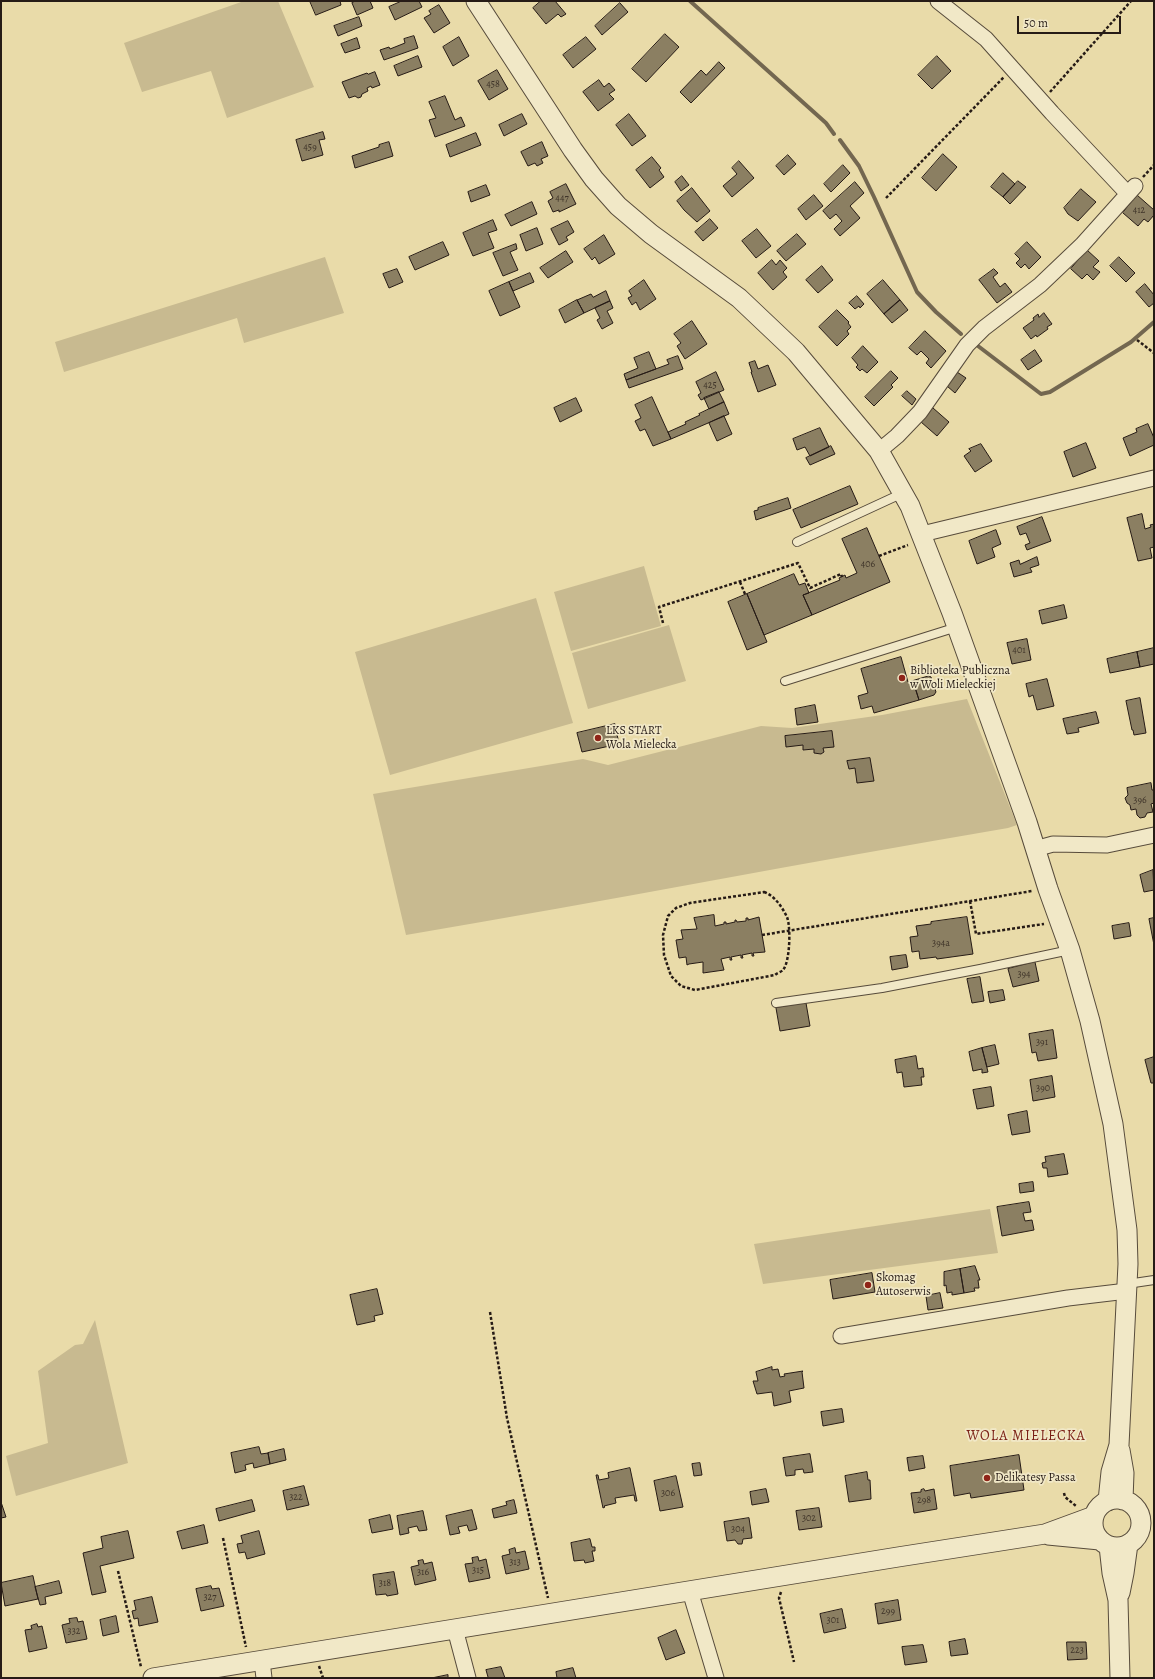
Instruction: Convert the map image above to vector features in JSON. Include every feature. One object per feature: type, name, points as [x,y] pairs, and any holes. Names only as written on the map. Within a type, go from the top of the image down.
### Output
[{"type":"street","points":[[147,1674],[259,1667],[455,1629],[548,1613],[1045,1534],[1104,1543],[1118,1547],[1128,1544],[1135,1538],[1136,1512],[1124,1474],[1119,1445],[1127,1287],[1127,1230],[1113,1124],[1090,1021],[1070,950],[957,627],[916,539],[903,493],[879,450],[796,352],[739,298],[651,234],[618,206],[594,179],[573,150],[476,1]]},
{"type":"street","points":[[879,450],[897,436],[920,412],[967,345],[984,328],[1050,276],[1082,245],[1132,190],[1042,101],[986,39],[938,1]]},
{"type":"street","points":[[916,539],[1154,478]]},
{"type":"street","points":[[1035,848],[1053,844],[1107,845],[1154,835]]},
{"type":"street","points":[[841,1336],[1127,1287]]},
{"type":"street","points":[[1045,1534],[1100,1506],[1136,1512]]},
{"type":"street","points":[[1086,1512],[1094,1529],[1104,1543],[1118,1600],[1120,1678]]},
{"type":"street","points":[[1118,1600],[1128,1544]]},
{"type":"street","points":[[690,1591],[716,1678]]},
{"type":"street","points":[[455,1629],[468,1678]]},
{"type":"lane","points":[[797,542],[903,493]]},
{"type":"lane","points":[[785,681],[957,627]]},
{"type":"lane","points":[[776,1003],[882,988],[1070,950]]},
{"type":"lane","points":[[1127,1287],[1154,1280]]},
{"type":"path","points":[[1042,101],[1132,1]]},
{"type":"path","points":[[886,198],[1012,69]]},
{"type":"path","points":[[1137,340],[1154,353]]},
{"type":"path","points":[[879,556],[916,539]]},
{"type":"path","points":[[662,623],[659,607],[798,563],[810,588],[841,574],[842,577]]},
{"type":"path","points":[[740,582],[745,594]]},
{"type":"path","points":[[762,935],[1032,891]]},
{"type":"path","points":[[764,892],[772,895],[780,906],[787,918],[789,930],[787,962],[783,971],[775,975],[694,990],[681,986],[671,976],[664,955],[663,935],[668,916],[676,908],[690,903],[764,892]]},
{"type":"path","points":[[970,901],[976,934],[1044,924]]},
{"type":"path","points":[[490,1312],[507,1418],[548,1598],[548,1613]]},
{"type":"path","points":[[1064,1493],[1065,1497],[1086,1512]]},
{"type":"path","points":[[223,1538],[259,1667]]},
{"type":"path","points":[[118,1571],[147,1674]]},
{"type":"path","points":[[784,1576],[779,1598],[794,1662]]},
{"type":"shaded area","points":[[244,1],[278,1],[314,87],[227,118],[211,71],[142,92],[124,43]]},
{"type":"shaded area","points":[[325,257],[344,313],[244,343],[237,318],[64,372],[55,342]]},
{"type":"shaded area","points":[[644,566],[661,626],[571,651],[554,592]]},
{"type":"shaded area","points":[[536,598],[573,723],[390,775],[355,652]]},
{"type":"shaded area","points":[[669,625],[686,681],[588,709],[572,653]]},
{"type":"shaded area","points":[[967,699],[1017,825],[1008,828],[406,935],[373,794],[583,759],[608,765],[761,726],[792,728],[882,715]]},
{"type":"shaded area","points":[[990,1209],[998,1253],[763,1284],[754,1244]]},
{"type":"shaded area","points":[[95,1320],[128,1463],[16,1496],[6,1456],[48,1443],[38,1371],[75,1345],[83,1344]]},
{"type":"building","points":[[310,1],[340,1],[341,5],[316,15]]},
{"type":"building","points":[[356,1],[370,1],[373,8],[357,15],[352,3]]},
{"type":"building","points":[[402,1],[419,1],[422,7],[395,20],[389,7]]},
{"type":"building","points":[[541,1],[555,1],[566,14],[561,17],[558,14],[546,24],[533,8]]},
{"type":"building","points":[[620,3],[628,12],[602,35],[595,26]]},
{"type":"building","points":[[439,5],[450,23],[434,33],[424,18],[431,14],[429,11]]},
{"type":"building","points":[[359,17],[362,26],[338,36],[334,26]]},
{"type":"building","points":[[665,34],[679,47],[646,82],[632,69]]},
{"type":"building","points":[[414,36],[418,48],[384,60],[380,50],[389,47],[390,49],[405,43],[404,39]]},
{"type":"building","points":[[459,37],[469,56],[453,66],[443,47]]},
{"type":"building","points":[[586,37],[596,49],[573,68],[563,55]]},
{"type":"building","points":[[357,38],[360,48],[345,53],[341,44]]},
{"type":"building","points":[[418,56],[422,67],[398,76],[394,66]]},
{"type":"building","points":[[937,56],[951,71],[932,89],[918,75]]},
{"type":"building","points":[[719,62],[725,68],[691,103],[680,92],[701,70],[706,75]]},
{"type":"building","points":[[497,70],[508,89],[489,100],[478,81]]},
{"type":"building","points":[[375,72],[380,85],[367,88],[368,91],[362,94],[361,97],[358,98],[355,96],[349,98],[342,82],[367,73]]},
{"type":"building","points":[[599,80],[604,87],[609,83],[615,90],[609,94],[614,99],[598,111],[583,92]]},
{"type":"building","points":[[445,96],[455,120],[461,117],[465,126],[435,137],[429,120],[436,118],[429,102]]},
{"type":"building","points":[[522,114],[527,124],[504,136],[499,125]]},
{"type":"building","points":[[629,114],[646,136],[632,146],[616,125]]},
{"type":"building","points":[[323,132],[325,139],[319,140],[323,155],[302,161],[296,140]]},
{"type":"building","points":[[476,133],[481,145],[450,157],[446,145]]},
{"type":"building","points":[[389,142],[393,156],[355,168],[352,156]]},
{"type":"building","points":[[542,142],[548,156],[541,159],[543,163],[537,166],[535,163],[528,166],[521,152]]},
{"type":"building","points":[[943,154],[957,167],[936,191],[922,178]]},
{"type":"building","points":[[788,155],[796,164],[784,175],[776,166]]},
{"type":"building","points":[[652,157],[661,168],[659,170],[664,177],[650,188],[636,170]]},
{"type":"building","points":[[739,161],[754,178],[732,197],[723,186],[737,174],[732,168]]},
{"type":"building","points":[[843,165],[850,173],[831,192],[824,184]]},
{"type":"building","points":[[1003,173],[1015,184],[1003,197],[991,187]]},
{"type":"building","points":[[682,176],[689,185],[681,191],[675,182]]},
{"type":"building","points":[[1018,181],[1026,187],[1010,204],[1003,197]]},
{"type":"building","points":[[855,182],[864,193],[850,206],[860,218],[840,236],[834,229],[842,221],[836,214],[830,219],[823,211]]},
{"type":"building","points":[[566,184],[576,204],[559,212],[559,210],[553,212],[548,201],[553,198],[550,192]]},
{"type":"building","points":[[486,185],[490,195],[471,202],[468,192]]},
{"type":"building","points":[[692,188],[710,211],[697,222],[677,201]]},
{"type":"building","points":[[1081,189],[1096,202],[1078,221],[1068,214],[1064,208]]},
{"type":"building","points":[[814,195],[823,206],[806,220],[798,209]]},
{"type":"building","points":[[1137,195],[1154,210],[1154,215],[1148,222],[1144,219],[1138,226],[1123,213]]},
{"type":"building","points":[[532,202],[537,214],[511,226],[505,215]]},
{"type":"building","points":[[710,219],[718,228],[703,241],[695,232]]},
{"type":"building","points":[[493,220],[497,230],[488,233],[494,248],[473,256],[463,233]]},
{"type":"building","points":[[568,221],[574,232],[566,237],[568,240],[559,245],[551,229]]},
{"type":"building","points":[[537,228],[543,244],[526,251],[520,235]]},
{"type":"building","points":[[757,229],[771,246],[756,258],[742,241]]},
{"type":"building","points":[[797,234],[806,244],[786,261],[777,251]]},
{"type":"building","points":[[604,235],[615,254],[599,264],[595,257],[592,260],[584,249]]},
{"type":"building","points":[[443,242],[449,255],[415,270],[409,257]]},
{"type":"building","points":[[1027,242],[1041,257],[1029,269],[1025,264],[1021,268],[1016,263],[1020,259],[1015,254]]},
{"type":"building","points":[[516,244],[517,249],[510,252],[518,270],[503,276],[493,253]]},
{"type":"building","points":[[1087,250],[1099,261],[1093,267],[1100,272],[1093,280],[1087,274],[1082,279],[1071,269]]},
{"type":"building","points":[[566,251],[573,262],[548,278],[540,268]]},
{"type":"building","points":[[1119,257],[1135,273],[1126,282],[1110,266]]},
{"type":"building","points":[[772,260],[776,265],[780,260],[787,268],[783,272],[787,277],[773,290],[758,273]]},
{"type":"building","points":[[822,266],[833,280],[818,293],[806,280]]},
{"type":"building","points":[[397,269],[403,282],[389,288],[383,274]]},
{"type":"building","points":[[994,269],[998,273],[993,277],[1000,287],[1005,283],[1012,292],[997,303],[979,280]]},
{"type":"building","points":[[530,273],[534,282],[513,291],[509,282]]},
{"type":"building","points":[[644,280],[656,299],[640,310],[636,302],[632,305],[628,298],[632,296],[629,291]]},
{"type":"building","points":[[883,280],[900,300],[884,314],[867,294]]},
{"type":"building","points":[[509,282],[520,307],[500,316],[489,291]]},
{"type":"building","points":[[1145,284],[1154,295],[1154,303],[1149,307],[1136,292]]},
{"type":"building","points":[[606,291],[610,301],[584,313],[577,300],[591,294],[593,297]]},
{"type":"building","points":[[857,296],[864,304],[860,308],[859,306],[855,309],[849,303]]},
{"type":"building","points":[[577,300],[584,313],[565,323],[559,310]]},
{"type":"building","points":[[900,300],[908,310],[892,323],[884,314]]},
{"type":"building","points":[[610,301],[613,308],[607,311],[613,323],[602,329],[597,320],[600,318],[595,308]]},
{"type":"building","points":[[837,310],[849,322],[848,323],[851,327],[847,331],[849,334],[837,346],[819,327]]},
{"type":"building","points":[[1044,313],[1052,324],[1037,337],[1036,335],[1031,339],[1023,328],[1034,320],[1033,318],[1038,314],[1039,317]]},
{"type":"building","points":[[692,321],[707,344],[685,359],[677,346],[681,343],[674,334]]},
{"type":"building","points":[[925,331],[946,351],[931,368],[926,363],[929,359],[921,351],[917,355],[909,348]]},
{"type":"building","points":[[863,346],[878,362],[867,373],[862,369],[860,371],[856,367],[858,365],[852,358]]},
{"type":"building","points":[[1035,350],[1042,361],[1028,370],[1021,360]]},
{"type":"building","points":[[649,352],[656,369],[626,380],[624,374],[638,368],[634,358]]},
{"type":"building","points":[[678,356],[683,369],[629,388],[626,380],[669,364],[667,360]]},
{"type":"building","points":[[755,361],[758,369],[768,365],[776,385],[758,392],[749,363]]},
{"type":"building","points":[[891,371],[898,378],[891,385],[893,387],[874,406],[865,397]]},
{"type":"building","points":[[716,372],[724,390],[701,400],[698,395],[701,393],[696,382]]},
{"type":"building","points":[[957,372],[966,378],[955,393],[947,386]]},
{"type":"building","points":[[907,391],[916,399],[912,405],[902,396]]},
{"type":"building","points":[[719,392],[724,402],[709,409],[704,398]]},
{"type":"building","points":[[652,397],[671,439],[653,446],[645,429],[640,431],[635,421],[641,418],[635,405]]},
{"type":"building","points":[[576,398],[582,411],[560,422],[554,408]]},
{"type":"building","points":[[724,402],[729,414],[671,439],[668,432],[686,424],[685,422]]},
{"type":"building","points":[[933,408],[949,422],[937,436],[921,422]]},
{"type":"building","points":[[724,416],[732,434],[717,441],[709,423]]},
{"type":"building","points":[[1148,424],[1154,438],[1154,445],[1130,456],[1123,438],[1137,432],[1136,429]]},
{"type":"building","points":[[820,428],[829,447],[810,456],[805,447],[797,450],[793,439]]},
{"type":"building","points":[[1086,443],[1096,468],[1073,477],[1064,452]]},
{"type":"building","points":[[981,444],[992,461],[975,472],[964,456],[971,451],[969,449]]},
{"type":"building","points":[[831,446],[835,454],[810,465],[806,458]]},
{"type":"building","points":[[850,486],[858,504],[801,528],[793,510]]},
{"type":"building","points":[[788,498],[791,508],[756,520],[754,511],[758,510],[758,508]]},
{"type":"building","points":[[1142,514],[1145,529],[1154,524],[1154,547],[1150,548],[1152,558],[1138,561],[1127,518]]},
{"type":"building","points":[[1042,517],[1051,541],[1027,550],[1025,545],[1030,543],[1026,533],[1020,535],[1017,527]]},
{"type":"building","points":[[867,528],[890,582],[812,615],[803,595],[840,580],[839,578],[845,575],[846,578],[857,573],[842,539]]},
{"type":"building","points":[[996,530],[1001,544],[992,548],[995,557],[977,564],[969,541]]},
{"type":"building","points":[[1037,557],[1039,565],[1030,568],[1032,572],[1014,577],[1010,563],[1019,560],[1020,564]]},
{"type":"building","points":[[794,574],[799,585],[805,583],[809,593],[803,595],[812,615],[764,635],[747,594]]},
{"type":"building","points":[[747,594],[767,642],[747,650],[728,602]]},
{"type":"building","points":[[1064,605],[1067,618],[1042,624],[1039,611]]},
{"type":"building","points":[[1027,639],[1031,660],[1012,664],[1007,643]]},
{"type":"building","points":[[1154,648],[1154,664],[1140,667],[1137,652]]},
{"type":"building","points":[[1137,652],[1140,667],[1110,673],[1107,659]]},
{"type":"building","points":[[901,657],[908,682],[913,681],[919,700],[874,713],[872,706],[861,709],[858,696],[868,693],[861,669]]},
{"type":"building","points":[[929,676],[931,677],[936,692],[934,695],[919,700],[913,681]]},
{"type":"building","points":[[1047,679],[1054,706],[1037,710],[1033,695],[1029,697],[1026,684]]},
{"type":"building","points":[[1140,698],[1146,733],[1134,735],[1126,701]]},
{"type":"building","points":[[815,705],[818,722],[797,725],[795,709]]},
{"type":"building","points":[[1096,712],[1099,723],[1078,728],[1079,732],[1067,734],[1063,719]]},
{"type":"building","name":"LKS START Wola Mielecka","points":[[615,724],[619,744],[582,752],[577,733]]},
{"type":"building","points":[[832,731],[834,747],[823,748],[824,752],[821,754],[814,753],[814,749],[803,750],[803,745],[786,747],[785,736]]},
{"type":"building","points":[[870,758],[874,781],[857,783],[855,768],[849,769],[847,761]]},
{"type":"building","points":[[1151,783],[1152,790],[1154,790],[1154,803],[1151,804],[1153,812],[1147,813],[1145,817],[1140,818],[1137,815],[1136,809],[1131,810],[1130,805],[1127,803],[1125,798],[1128,795],[1127,788]]},
{"type":"building","points":[[1153,870],[1154,890],[1144,892],[1140,875]]},
{"type":"building","points":[[714,915],[715,926],[724,924],[724,922],[726,922],[726,924],[735,922],[735,920],[737,922],[746,921],[746,918],[748,918],[748,920],[759,917],[765,952],[753,953],[754,956],[752,956],[752,953],[742,955],[743,958],[741,958],[741,955],[731,957],[732,960],[730,960],[730,957],[721,959],[724,970],[703,973],[703,962],[687,965],[686,957],[679,958],[676,940],[683,939],[681,930],[697,929],[694,918]]},
{"type":"building","points":[[967,917],[973,954],[937,959],[936,957],[920,959],[919,951],[912,952],[910,937],[918,936],[916,926],[931,924],[931,922]]},
{"type":"building","points":[[1154,918],[1154,945],[1149,919]]},
{"type":"building","points":[[1129,923],[1131,936],[1114,939],[1112,926]]},
{"type":"building","points":[[906,955],[908,967],[892,970],[890,957]]},
{"type":"building","points":[[1035,962],[1039,981],[1013,987],[1008,969]]},
{"type":"building","points":[[980,977],[984,1001],[972,1003],[967,979]]},
{"type":"building","points":[[1003,990],[1005,1000],[990,1003],[988,992]]},
{"type":"building","points":[[806,1003],[810,1026],[780,1031],[776,1008]]},
{"type":"building","points":[[1053,1030],[1057,1058],[1038,1061],[1036,1052],[1032,1053],[1029,1034]]},
{"type":"building","points":[[995,1045],[999,1064],[987,1067],[982,1048]]},
{"type":"building","points":[[982,1048],[988,1072],[982,1073],[982,1069],[973,1071],[969,1052]]},
{"type":"building","points":[[916,1056],[918,1069],[923,1068],[924,1077],[921,1077],[922,1085],[904,1087],[902,1072],[897,1073],[895,1060]]},
{"type":"building","points":[[1154,1057],[1154,1083],[1151,1083],[1145,1060]]},
{"type":"building","points":[[1052,1076],[1055,1097],[1033,1101],[1030,1080]]},
{"type":"building","points":[[991,1087],[994,1106],[977,1109],[973,1090]]},
{"type":"building","points":[[1027,1111],[1030,1132],[1012,1135],[1008,1115]]},
{"type":"building","points":[[1064,1154],[1068,1174],[1048,1177],[1047,1168],[1043,1168],[1042,1163],[1046,1162],[1045,1157]]},
{"type":"building","points":[[1033,1182],[1034,1191],[1020,1193],[1019,1184]]},
{"type":"building","points":[[1029,1202],[1031,1212],[1023,1213],[1025,1221],[1032,1220],[1034,1230],[1002,1236],[997,1207]]},
{"type":"building","points":[[975,1266],[980,1280],[978,1280],[979,1288],[974,1288],[975,1291],[964,1293],[960,1269]]},
{"type":"building","points":[[960,1269],[964,1293],[952,1295],[952,1292],[947,1293],[946,1285],[944,1286],[944,1272]]},
{"type":"building","points":[[872,1273],[875,1292],[833,1299],[830,1280]]},
{"type":"building","points":[[377,1289],[383,1314],[374,1316],[375,1321],[357,1325],[350,1295]]},
{"type":"building","points":[[940,1293],[943,1308],[928,1310],[926,1296]]},
{"type":"building","points":[[772,1367],[772,1370],[778,1369],[780,1377],[785,1376],[784,1374],[803,1371],[804,1388],[789,1391],[791,1402],[774,1406],[772,1392],[757,1394],[753,1381],[758,1381],[756,1372]]},
{"type":"building","points":[[842,1409],[844,1422],[823,1426],[821,1412]]},
{"type":"building","points":[[259,1447],[261,1454],[268,1453],[270,1464],[254,1468],[253,1463],[245,1465],[246,1470],[235,1473],[231,1453]]},
{"type":"building","points":[[284,1449],[286,1460],[270,1464],[268,1453]]},
{"type":"building","points":[[810,1454],[813,1472],[804,1473],[803,1469],[795,1470],[795,1475],[786,1476],[783,1458]]},
{"type":"building","name":"Delikatesy Passa","points":[[1019,1455],[1024,1490],[971,1498],[970,1493],[954,1496],[950,1466]]},
{"type":"building","points":[[923,1456],[925,1468],[909,1471],[907,1458]]},
{"type":"building","points":[[700,1463],[702,1475],[694,1476],[692,1464]]},
{"type":"building","points":[[630,1468],[637,1501],[635,1501],[634,1495],[615,1498],[616,1503],[604,1506],[605,1507],[603,1508],[596,1475],[598,1475],[599,1480],[609,1478],[608,1473]]},
{"type":"building","points":[[867,1472],[868,1480],[870,1480],[871,1499],[849,1502],[845,1476]]},
{"type":"building","points":[[676,1476],[683,1507],[660,1511],[654,1481]]},
{"type":"building","points":[[304,1486],[309,1505],[287,1510],[283,1491]]},
{"type":"building","points":[[766,1489],[769,1502],[752,1505],[750,1492]]},
{"type":"building","points":[[924,1489],[925,1491],[934,1489],[937,1509],[914,1513],[911,1493],[921,1492],[921,1490]]},
{"type":"building","points":[[252,1500],[255,1511],[219,1521],[216,1509]]},
{"type":"building","points":[[514,1500],[517,1513],[494,1518],[492,1509],[507,1505],[506,1502]]},
{"type":"building","points":[[1,1502],[6,1517],[1,1518]]},
{"type":"building","points":[[819,1508],[822,1527],[799,1530],[796,1511]]},
{"type":"building","points":[[472,1510],[477,1529],[469,1531],[467,1525],[458,1527],[460,1533],[450,1535],[446,1516]]},
{"type":"building","points":[[423,1511],[427,1530],[419,1531],[417,1526],[408,1528],[409,1533],[400,1535],[397,1516]]},
{"type":"building","points":[[390,1515],[393,1529],[372,1533],[369,1520]]},
{"type":"building","points":[[749,1518],[752,1538],[743,1539],[742,1544],[738,1544],[735,1540],[727,1541],[724,1522]]},
{"type":"building","points":[[204,1525],[208,1543],[182,1549],[177,1532]]},
{"type":"building","points":[[128,1531],[134,1558],[100,1566],[106,1592],[92,1595],[83,1553],[103,1548],[101,1537]]},
{"type":"building","points":[[259,1531],[265,1554],[247,1559],[245,1552],[239,1553],[237,1544],[243,1543],[241,1536]]},
{"type":"building","points":[[590,1539],[592,1547],[595,1547],[595,1551],[592,1551],[594,1561],[585,1563],[584,1560],[574,1561],[571,1543]]},
{"type":"building","points":[[515,1548],[516,1553],[525,1551],[529,1569],[506,1574],[502,1556],[510,1554],[509,1550]]},
{"type":"building","points":[[478,1557],[479,1561],[486,1559],[490,1578],[469,1582],[465,1564],[473,1563],[472,1558]]},
{"type":"building","points":[[423,1560],[424,1564],[432,1562],[436,1580],[415,1585],[411,1567],[419,1565],[418,1561]]},
{"type":"building","points":[[394,1572],[398,1594],[387,1596],[386,1594],[376,1595],[373,1575]]},
{"type":"building","points":[[33,1576],[38,1599],[5,1606],[1,1583]]},
{"type":"building","points":[[59,1581],[62,1593],[45,1597],[46,1604],[40,1605],[35,1587]]},
{"type":"building","points":[[211,1586],[212,1589],[219,1588],[224,1606],[201,1611],[196,1589]]},
{"type":"building","points":[[152,1597],[158,1622],[139,1626],[138,1618],[134,1619],[132,1611],[136,1610],[134,1601]]},
{"type":"building","points":[[898,1600],[901,1620],[878,1624],[875,1604]]},
{"type":"building","points":[[842,1609],[846,1628],[824,1633],[820,1614]]},
{"type":"building","points":[[116,1616],[119,1632],[103,1636],[100,1620]]},
{"type":"building","points":[[77,1618],[78,1622],[83,1621],[87,1639],[66,1643],[62,1625],[70,1623],[69,1619]]},
{"type":"building","points":[[37,1624],[38,1627],[42,1626],[47,1648],[29,1652],[25,1630],[32,1629],[31,1626]]},
{"type":"building","points":[[676,1630],[685,1653],[666,1660],[658,1638]]},
{"type":"building","points":[[965,1639],[968,1654],[951,1656],[949,1642]]},
{"type":"building","points":[[1067,1642],[1086,1642],[1087,1659],[1068,1660]]},
{"type":"building","points":[[923,1645],[927,1662],[905,1665],[902,1647]]},
{"type":"building","points":[[501,1667],[505,1678],[487,1678],[486,1670]]},
{"type":"building","points":[[573,1668],[576,1678],[557,1678],[556,1672]]},
{"type":"building","points":[[448,1675],[448,1678],[432,1678]]},
{"type":"waterway","points":[[690,1],[826,123],[834,134]]},
{"type":"waterway","points":[[840,140],[859,166],[917,292],[936,312],[961,334]]},
{"type":"waterway","points":[[978,346],[1041,394],[1050,392],[1131,342],[1154,322]]},
{"type":"place","name":"Biblioteka Publiczna w Woli Mieleckiej","points":[[902,678]]},
{"type":"place","name":"LKS START Wola Mielecka","points":[[598,738]]},
{"type":"place","name":"Skomag Autoserwis","points":[[868,1285]]},
{"type":"place","name":"Delikatesy Passa","points":[[987,1478]]},
{"type":"district","name":"WOLA MIELECKA","points":[[1026,1437]]}]
